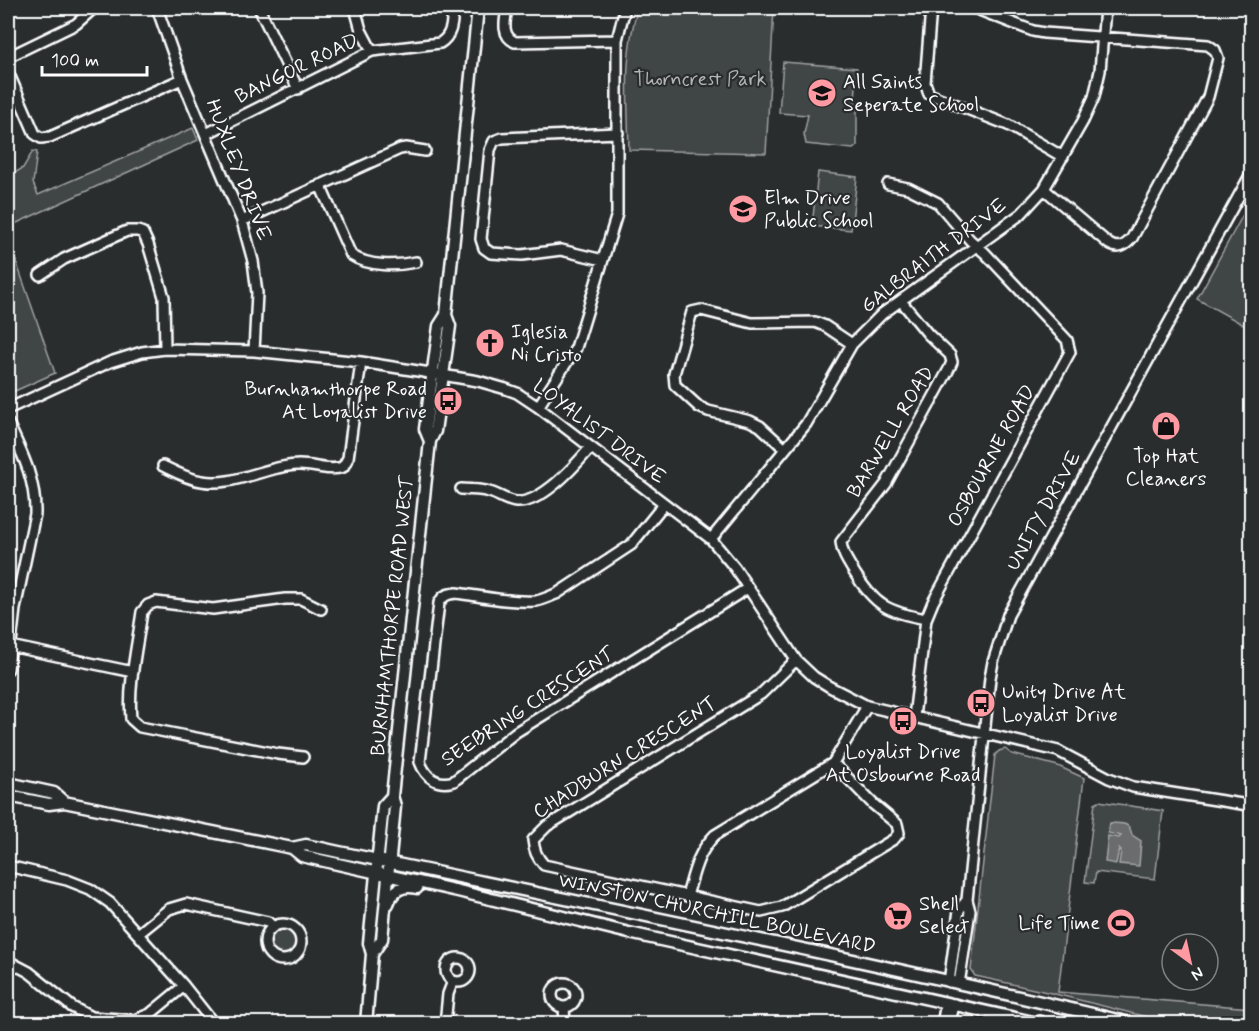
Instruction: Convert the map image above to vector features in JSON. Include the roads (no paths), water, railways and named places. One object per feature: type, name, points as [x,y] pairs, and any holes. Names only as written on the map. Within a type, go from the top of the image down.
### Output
[{"type":"main road","name":"BURNHAMTHORPE ROAD WEST","points":[[372,954],[382,939],[395,806],[392,796],[430,441],[435,430],[439,374],[450,326],[446,315],[478,8]]},
{"type":"main road","name":"WINSTON CHURCHILL BOULEVARD","points":[[8,783],[54,793],[64,802]]},
{"type":"main road","name":"WINSTON CHURCHILL BOULEVARD","points":[[8,796],[49,804],[64,802],[292,848],[306,845],[499,887],[618,909],[1134,1023]]},
{"type":"main road","name":"BURNHAMTHORPE ROAD WEST","points":[[366,1023],[372,954],[369,943],[383,806],[392,796]]},
{"type":"main road","name":"WINSTON CHURCHILL BOULEVARD","points":[[292,848],[302,856],[629,933],[1040,1023]]},
{"type":"main road","points":[[382,939],[387,905],[396,891],[408,886],[453,896],[458,891]]},
{"type":"main road","points":[[950,1004],[954,983]]},
{"type":"street","points":[[8,57],[76,24],[94,8]]},
{"type":"street","name":"HUXLEY DRIVE","points":[[157,8],[182,79],[242,221],[253,261],[257,293],[254,351]]},
{"type":"street","points":[[259,8],[298,89]]},
{"type":"street","points":[[355,8],[361,30],[372,51]]},
{"type":"street","name":"BANGOR ROAD","points":[[206,134],[372,51],[440,43],[445,40],[452,29],[453,8]]},
{"type":"street","points":[[507,8],[505,33],[510,40],[515,42],[617,40]]},
{"type":"street","points":[[538,407],[576,348],[617,214],[617,40],[625,8]]},
{"type":"street","points":[[931,8],[925,83],[929,94],[1008,125],[1063,157]]},
{"type":"street","points":[[974,8],[1033,31],[1208,45],[1212,47],[1218,58],[1209,97],[1132,238],[1121,247],[1109,244],[1044,189]]},
{"type":"street","name":"GALBRAITH DRIVE","points":[[711,539],[806,424],[852,344],[874,321],[1021,214],[1044,189],[1083,121],[1096,91],[1106,8]]},
{"type":"street","points":[[8,72],[35,134],[41,138],[51,137],[182,79]]},
{"type":"street","points":[[603,260],[570,251],[515,255],[491,253],[484,248],[481,239],[490,150],[494,141],[502,138],[618,133]]},
{"type":"street","points":[[242,221],[400,149],[425,151]]},
{"type":"street","name":"UNITY DRIVE","points":[[954,983],[970,911],[967,900],[993,662],[1008,615],[1251,172]]},
{"type":"street","name":"OSBOURNE ROAD","points":[[888,184],[908,188],[938,203],[1067,340],[1070,352],[937,593],[926,619],[914,717]]},
{"type":"street","points":[[320,185],[351,255],[359,261],[397,266],[416,262]]},
{"type":"street","points":[[40,275],[64,259],[127,231],[143,233],[164,297],[165,349]]},
{"type":"street","name":"BARWELL ROAD","points":[[901,301],[928,334],[950,355],[952,362],[886,484],[841,542],[846,560],[866,592],[875,601],[895,613],[926,619]]},
{"type":"street","points":[[785,449],[750,421],[699,407],[675,385],[674,374],[692,312],[701,310],[752,323],[815,322],[852,344]]},
{"type":"street","name":"LOYALIST DRIVE","points":[[8,409],[110,362],[142,352],[165,349],[254,351],[361,362],[478,381],[506,389],[517,393],[538,407],[711,539],[735,568],[796,660],[814,677],[830,687],[867,706],[1058,752],[1133,788],[1251,804]]},
{"type":"street","points":[[163,466],[192,478],[215,482],[280,466],[300,465],[335,470],[343,468],[348,458],[361,362]]},
{"type":"street","points":[[8,423],[27,463],[35,499],[35,514],[15,609],[8,669]]},
{"type":"street","points":[[461,489],[489,492],[513,502],[523,502],[560,480],[590,448]]},
{"type":"street","name":"SEEBRING CRESCENT","points":[[664,504],[631,545],[558,593],[546,598],[526,601],[456,593],[449,593],[442,598],[420,762],[428,776],[436,782],[454,781],[516,732],[748,588]]},
{"type":"street","points":[[303,757],[140,727],[131,719],[133,672],[142,612],[148,605],[156,602],[213,609],[285,599],[301,599],[321,609]]},
{"type":"street","points":[[10,646],[133,672]]},
{"type":"street","name":"CHADBURN CRESCENT","points":[[796,660],[761,694],[547,826],[533,840],[537,858],[544,865],[761,912],[774,910],[896,837],[899,830],[897,824],[873,804],[833,763]]},
{"type":"street","points":[[687,896],[704,845],[715,835],[833,763],[867,706]]},
{"type":"street","points":[[8,866],[67,880],[90,890],[110,903],[214,1023]]},
{"type":"street","points":[[138,934],[169,909],[186,904],[268,922],[273,927]]},
{"type":"street","points":[[283,924],[294,927],[298,931],[302,942],[294,956],[289,959],[278,959],[269,953],[265,942],[268,931],[273,927],[283,924]]},
{"type":"street","points":[[8,961],[29,972],[72,1007],[91,1017],[134,1020],[150,1014],[184,986]]},
{"type":"street","points":[[445,1023],[448,994],[453,981]]},
{"type":"street","points":[[942,1023],[950,1004]]},
{"type":"street","points":[[950,1004],[950,1023]]},
{"type":"street","points":[[564,1007],[565,1023]]},
{"type":"place","name":"All Saints Seperate School","points":[[822,93]]},
{"type":"place","name":"Elm Drive Public School","points":[[743,209]]},
{"type":"place","name":"Iglesia Ni Cristo","points":[[490,343]]},
{"type":"place","name":"Burnhamthorpe Road At Loyalist Drive","points":[[448,401]]},
{"type":"place","name":"Top Hat Cleaners","points":[[1166,426]]},
{"type":"place","name":"Unity Drive At Loyalist Drive","points":[[981,703]]},
{"type":"place","name":"Loyalist Drive At Osbourne Road","points":[[903,721]]},
{"type":"place","name":"Shell Select","points":[[898,916]]},
{"type":"place","name":"Life Time","points":[[1121,923]]},
{"type":"park label","name":"Thorncrest Park","points":[[700,79]]}]
